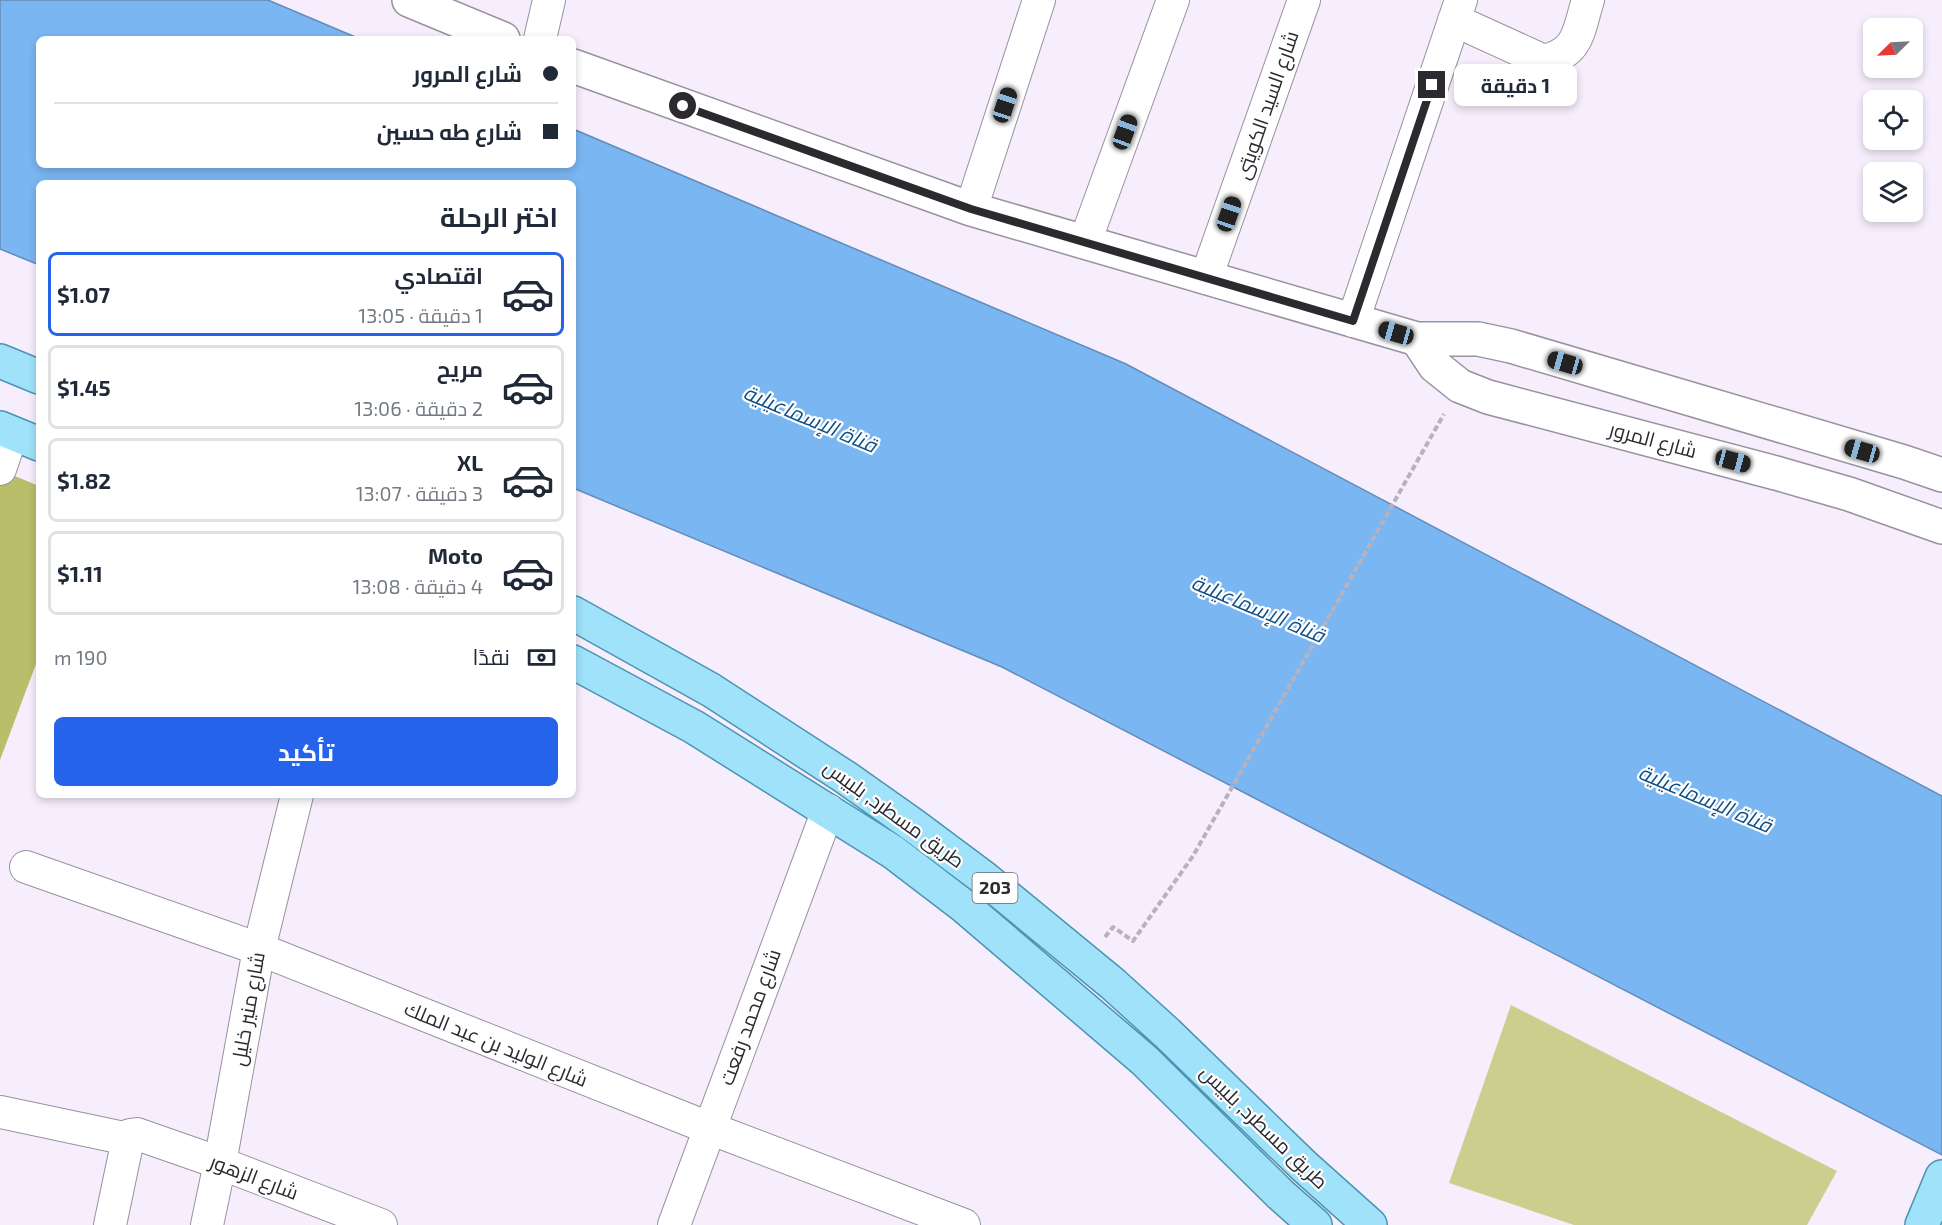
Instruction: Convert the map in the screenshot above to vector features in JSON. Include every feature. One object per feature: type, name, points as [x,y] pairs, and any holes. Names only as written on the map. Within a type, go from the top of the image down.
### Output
[{"type":"main road","points":[[409,0],[496,36]]},
{"type":"main road","points":[[576,67],[971,209],[1418,339],[1478,339],[1511,346],[1904,462],[1942,476]]},
{"type":"main road","name":"شارع المرور","points":[[1418,339],[1435,366],[1460,386],[1488,397],[1776,472],[1849,494],[1942,527]]},
{"type":"main road","points":[[0,361],[36,376]]},
{"type":"main road","name":"طريق مسطرد, بلبيس","points":[[576,615],[711,690],[845,777],[984,878],[1087,962],[1167,1033],[1304,1166],[1370,1225]]},
{"type":"main road","name":"طريق مسطرد, بلبيس","points":[[576,664],[694,727],[893,852],[974,915],[1144,1060],[1281,1195],[1315,1225]]},
{"type":"main road","points":[[1922,1225],[1942,1177]]},
{"type":"street","points":[[541,36],[549,0]]},
{"type":"street","points":[[971,209],[1039,0]]},
{"type":"street","points":[[1085,242],[1173,0]]},
{"type":"street","name":"شارع السيد الكويتى","points":[[1206,278],[1304,0]]},
{"type":"street","points":[[1353,321],[1457,10],[1544,61],[1558,58],[1574,44],[1588,0]]},
{"type":"street","points":[[0,469],[17,435]]},
{"type":"street","name":"شارع منير خليل","points":[[207,1225],[259,949],[296,798]]},
{"type":"street","name":"شارع محمد رفعت","points":[[674,1225],[828,810]]},
{"type":"street","name":"شارع الوليد بن عبد الملك","points":[[26,867],[259,949],[709,1128],[964,1225]]},
{"type":"street","points":[[0,1112],[128,1139],[110,1225]]},
{"type":"street","name":"شارع الزهور","points":[[128,1139],[130,1135],[135,1134],[220,1163],[381,1225]]},
{"type":"path","points":[[1087,962],[1113,927],[1133,941],[1193,856],[1460,386]]},
{"type":"green space","points":[[0,470],[36,485],[36,664],[0,760]]},
{"type":"green space","points":[[1511,1005],[1837,1171],[1807,1225],[1574,1225],[1449,1183]]},
{"type":"water","name":"قناة الإسماعيلية","points":[[0,0],[268,0],[353,36],[36,36],[36,168],[576,168],[576,130],[1126,364],[1942,796],[1942,1155],[1002,667],[576,489],[576,180],[36,180],[36,264],[0,249]]},
{"type":"route","points":[[683,106],[971,209],[1353,321],[1432,85]]}]
